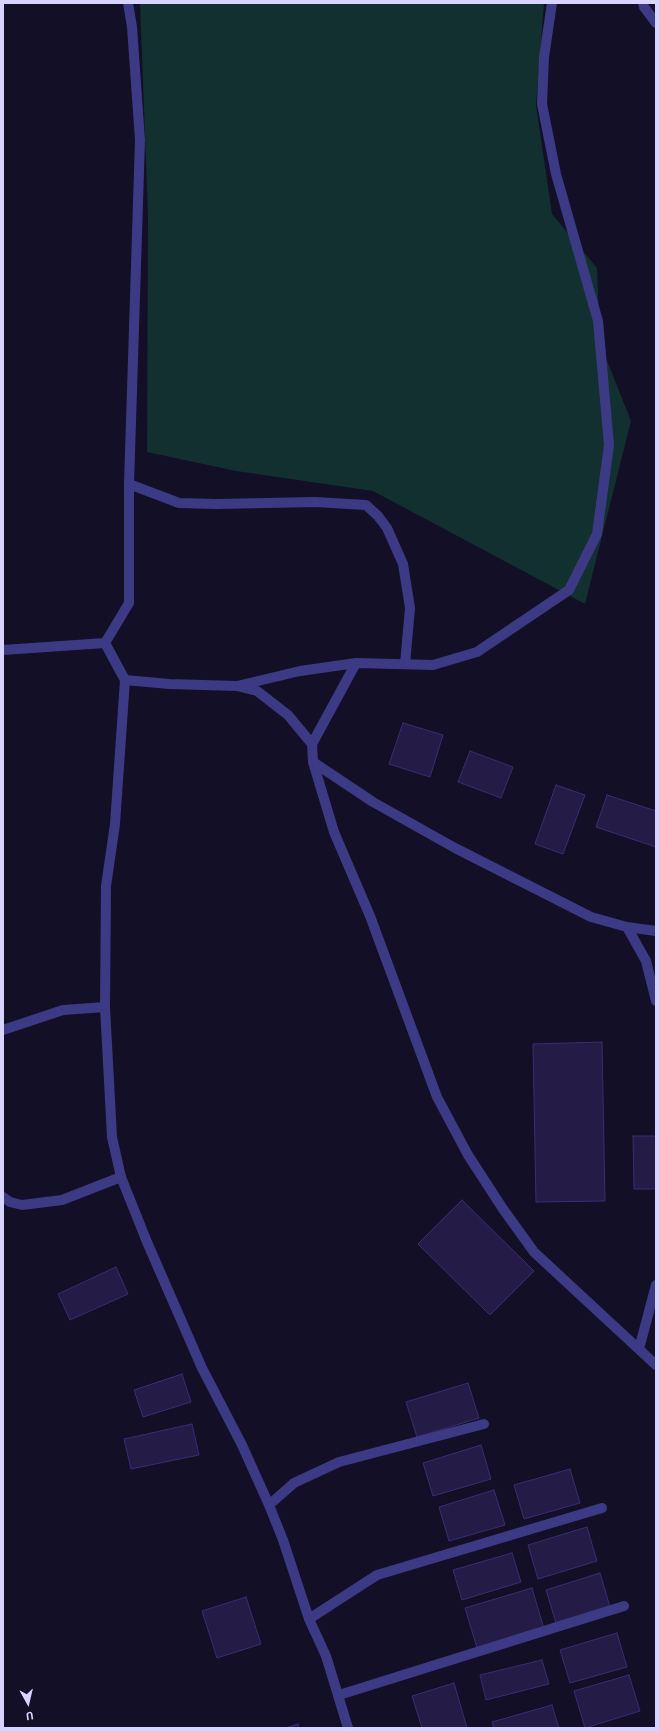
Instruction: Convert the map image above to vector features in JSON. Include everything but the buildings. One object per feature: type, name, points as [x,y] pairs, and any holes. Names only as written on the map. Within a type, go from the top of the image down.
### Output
[{"type":"street","points":[[105,643],[129,603],[129,484],[140,140],[132,27],[128,3]]},
{"type":"street","points":[[237,686],[300,671],[356,663],[433,665],[477,652],[569,590],[597,534],[609,445],[598,321],[556,174],[542,104],[544,57],[552,3]]},
{"type":"street","points":[[643,3],[644,7],[656,23]]},
{"type":"street","points":[[129,484],[179,503],[216,504],[315,502],[366,505],[378,516],[387,528],[403,564],[410,608],[405,664]]},
{"type":"street","points":[[3,650],[105,643]]},
{"type":"street","points":[[105,643],[125,680],[115,824],[106,886],[105,1008],[112,1137],[121,1177],[147,1242],[202,1368],[242,1445],[283,1540],[309,1620],[326,1656],[348,1728]]},
{"type":"street","points":[[356,663],[312,744],[313,762],[334,832],[370,916],[437,1097],[468,1155],[503,1209],[534,1252],[656,1365]]},
{"type":"street","points":[[125,680],[169,684],[237,686],[257,691],[288,715],[312,744]]},
{"type":"street","points":[[313,762],[373,802],[454,848],[591,917],[627,927],[656,931]]},
{"type":"street","points":[[627,927],[646,961],[656,1000]]},
{"type":"street","points":[[3,1030],[63,1010],[105,1008]]},
{"type":"street","points":[[5,1203],[22,1205],[62,1200],[121,1177]]},
{"type":"street","points":[[639,1349],[656,1285]]},
{"type":"street","points":[[269,1505],[294,1482],[339,1462],[484,1424]]},
{"type":"street","points":[[309,1620],[377,1575],[602,1508]]},
{"type":"street","points":[[339,1695],[624,1606]]},
{"type":"green space","points":[[140,3],[544,3],[536,105],[552,214],[597,268],[600,343],[631,421],[585,604],[373,491],[236,471],[147,452],[148,215]]}]
